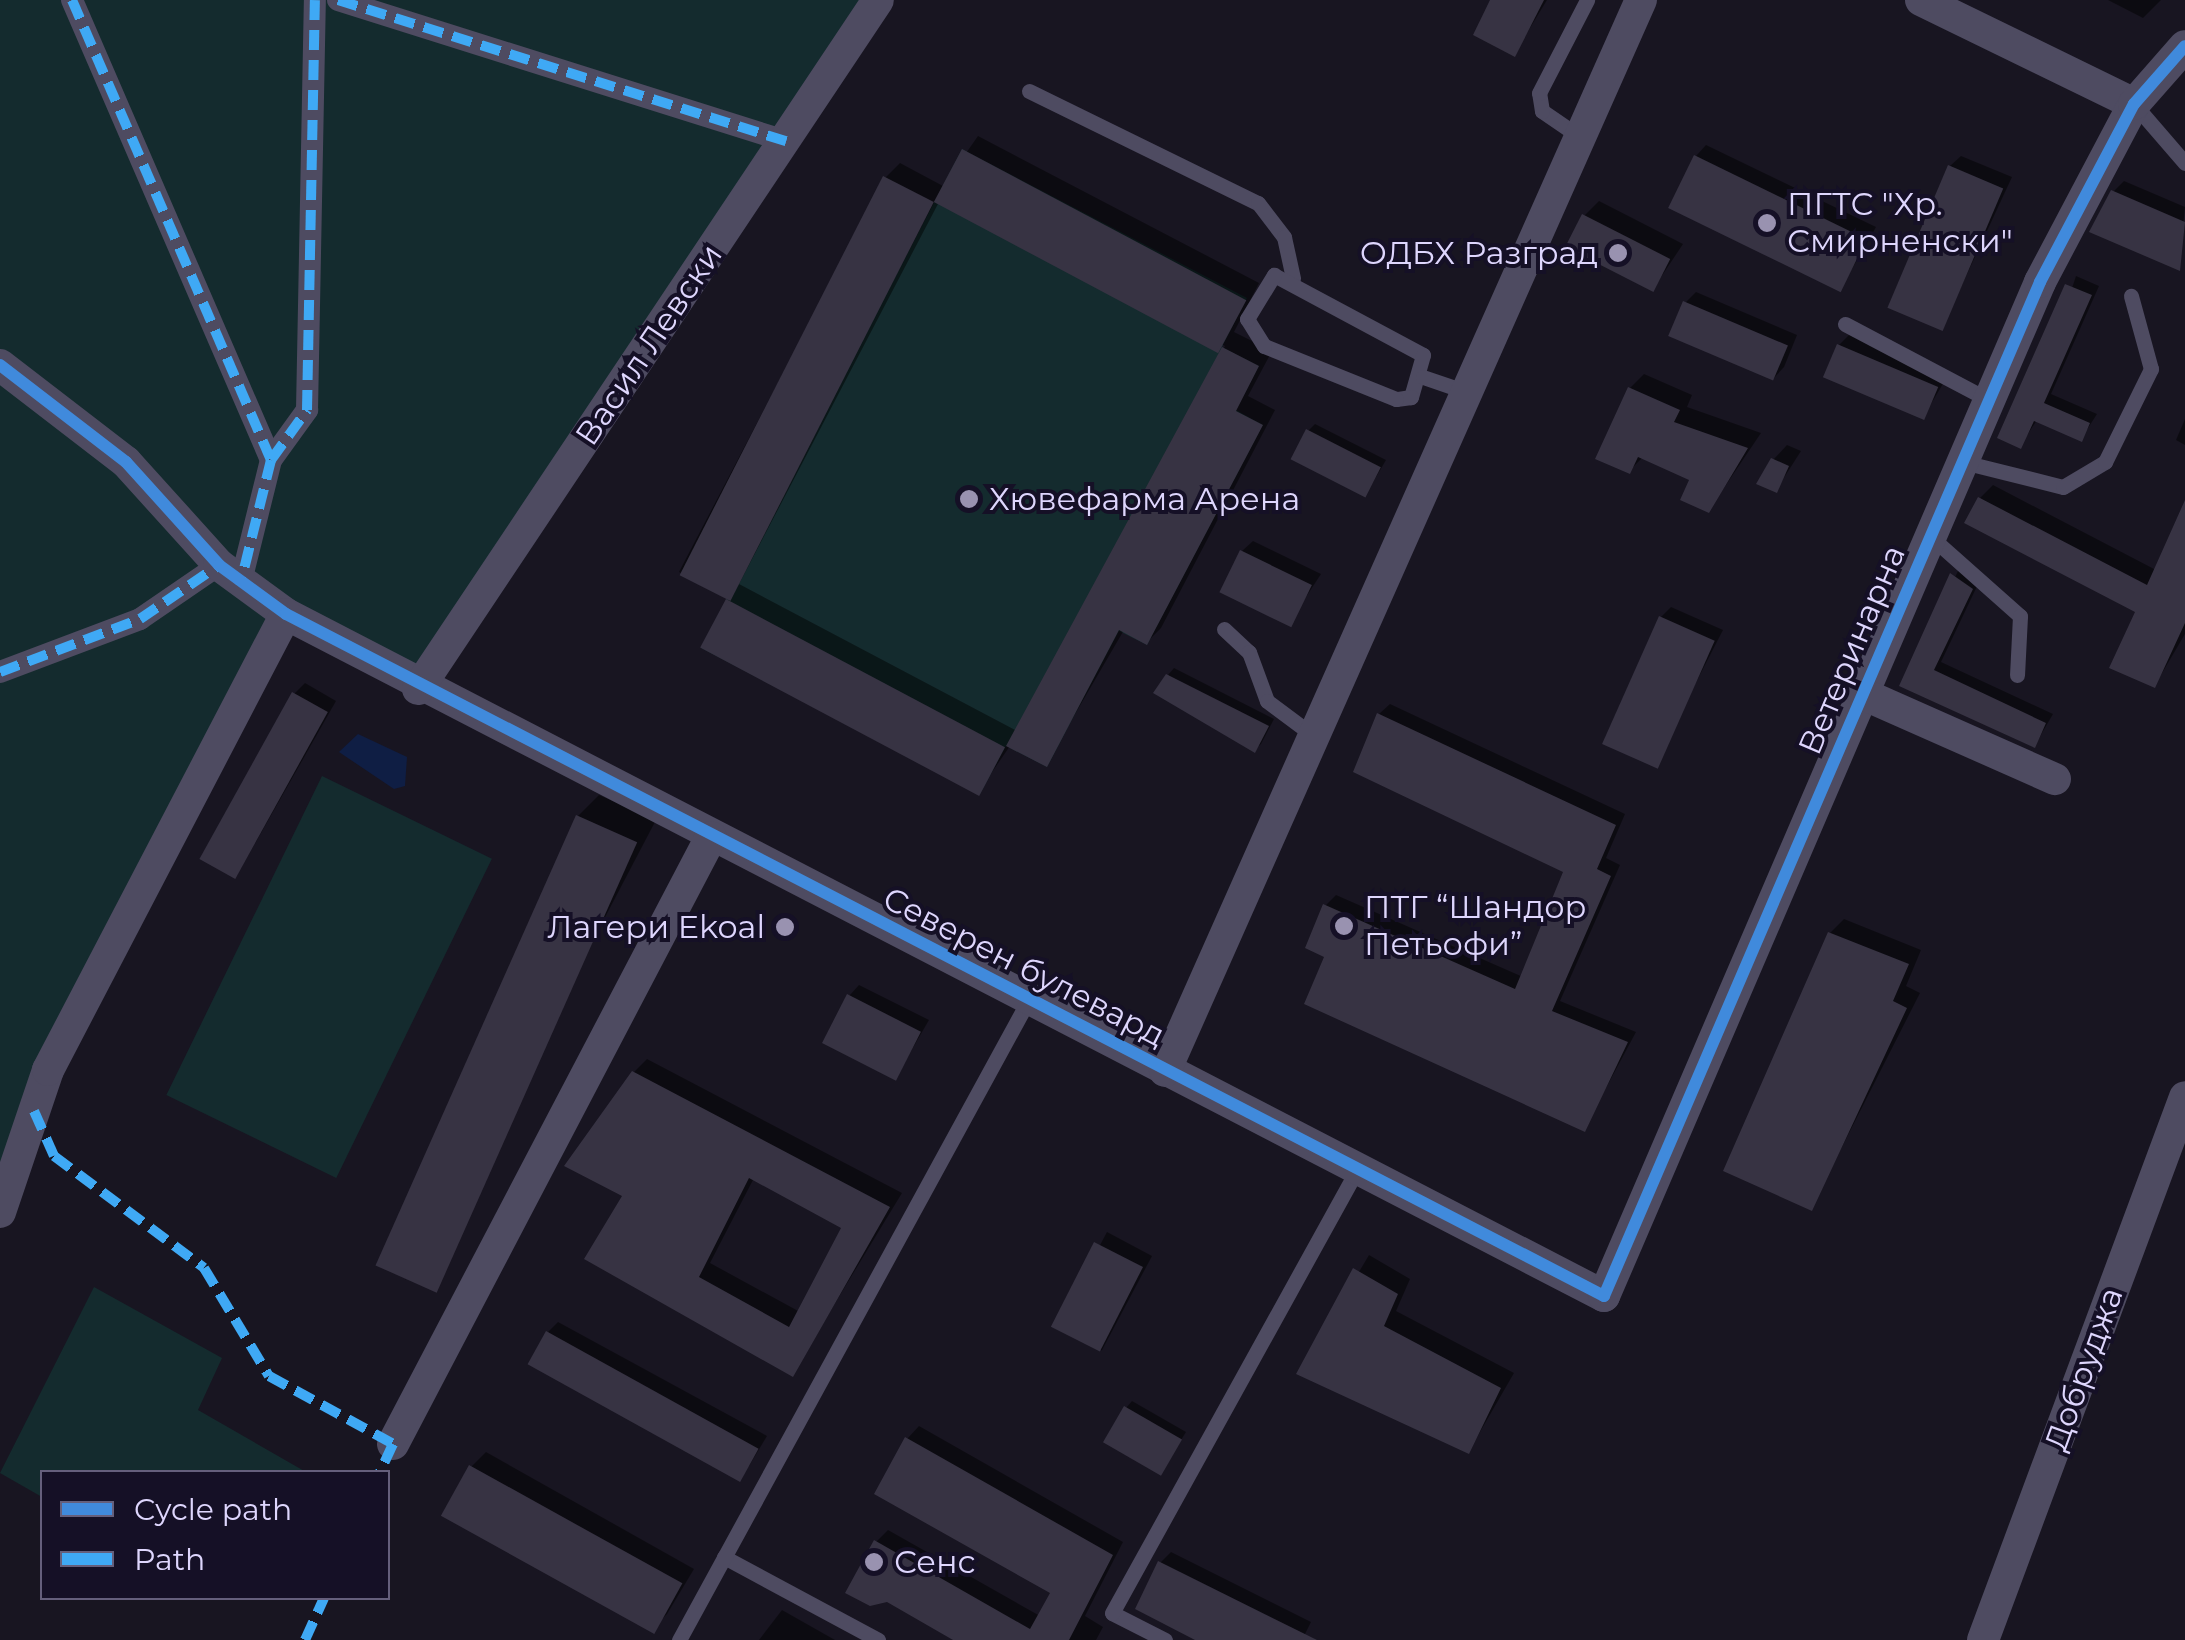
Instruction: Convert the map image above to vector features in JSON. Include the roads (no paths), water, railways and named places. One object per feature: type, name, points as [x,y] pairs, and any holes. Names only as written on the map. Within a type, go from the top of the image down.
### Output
[{"type":"street","points":[[72,0],[271,460]]},
{"type":"street","points":[[4,668],[140,618],[230,575],[271,460],[307,410],[315,0]]},
{"type":"street","points":[[338,0],[786,141]]},
{"type":"street","name":"Васил Левски","points":[[418,689],[878,0]]},
{"type":"street","points":[[1166,1071],[1641,0]]},
{"type":"street","points":[[1921,0],[2134,104]]},
{"type":"street","name":"Ветеринарна","points":[[1604,1296],[1989,400],[2134,104],[2185,46]]},
{"type":"street","name":"Северен булевард","points":[[0,366],[126,462],[230,575],[286,614],[418,689],[1604,1296]]},
{"type":"street","points":[[0,1212],[48,1070],[286,614]]},
{"type":"street","points":[[1863,694],[2055,779]]},
{"type":"street","points":[[393,1444],[711,837]]},
{"type":"street","name":"Добруджа","points":[[1982,1640],[2185,1098]]},
{"type":"lane","points":[[1580,137],[1542,111],[1539,93],[1587,0]]},
{"type":"lane","points":[[1029,92],[1258,203],[1284,238],[1293,278]]},
{"type":"lane","points":[[2134,104],[2185,164]]},
{"type":"lane","points":[[1274,275],[1293,278],[1423,354],[1423,376],[1411,397],[1396,400],[1264,346],[1247,319],[1274,275]]},
{"type":"lane","points":[[1963,462],[2063,487],[2104,462],[2151,369],[2130,296]]},
{"type":"lane","points":[[1845,324],[1989,400]]},
{"type":"lane","points":[[1423,376],[1467,392]]},
{"type":"lane","points":[[1931,536],[2020,616],[2016,675]]},
{"type":"lane","points":[[1224,629],[1249,652],[1267,701],[1314,736]]},
{"type":"lane","points":[[679,1640],[1028,1000]]},
{"type":"lane","points":[[1165,1640],[1112,1613],[1358,1170]]},
{"type":"lane","points":[[724,1557],[878,1640]]},
{"type":"water","points":[[358,734],[407,757],[405,786],[394,789],[339,752]]},
{"type":"place","name":"ПГТС \"Хр. Смирненски\"","points":[[1767,223]]},
{"type":"place","name":"ОДБХ Разград","points":[[1618,253]]},
{"type":"place","name":"Хювефарма Арена","points":[[969,499]]},
{"type":"place","name":"ПТГ “Шандор Петьофи”","points":[[1344,926]]},
{"type":"place","name":"Лагери Ekoal","points":[[785,927]]},
{"type":"place","name":"Сенс","points":[[874,1562]]}]
